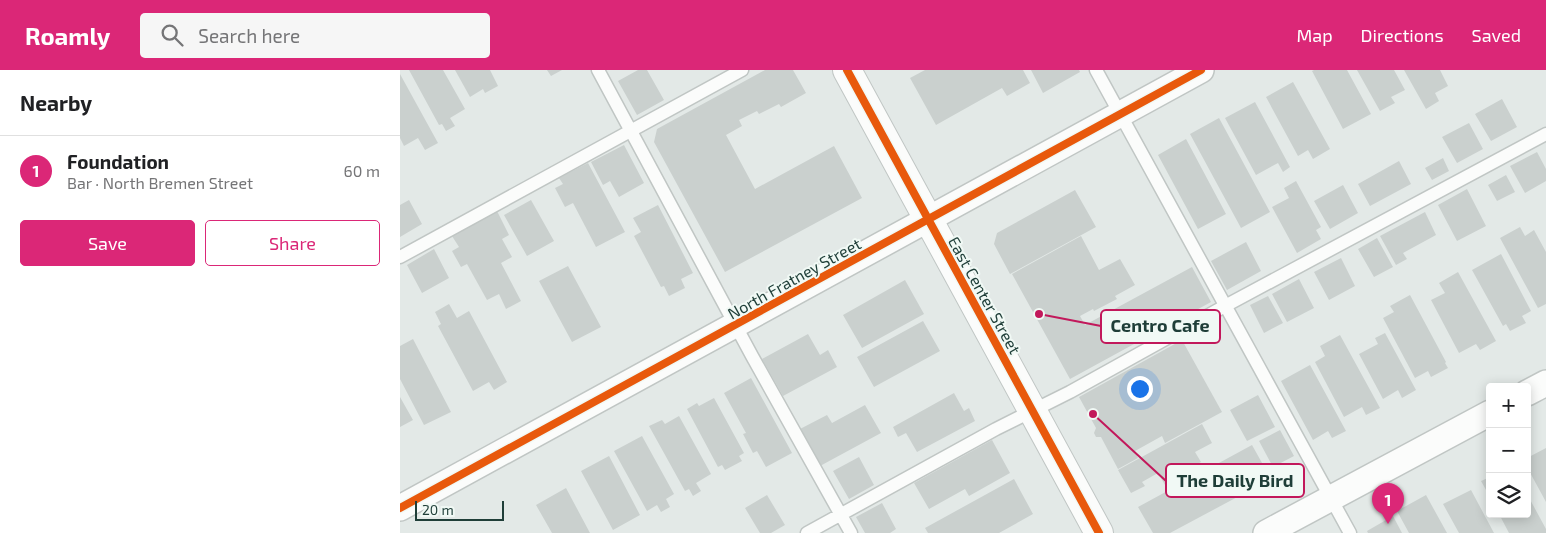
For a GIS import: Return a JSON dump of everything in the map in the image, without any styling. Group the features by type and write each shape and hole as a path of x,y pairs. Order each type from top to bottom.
{"street":[{"name":"East Center Street","path":"847,70 1099,533"},
{"name":"North Fratney Street","path":"400,508 1201,70"},
{"path":"1531,391 1546,383"},
{"path":"1266,533 1486,415"}],"lane":[{"path":"598,70 851,533"},
{"path":"400,257 742,70"},
{"path":"1096,70 1350,533"},
{"path":"807,533 996,429 1033,411 1546,134"}],"building":[{"path":"409,70 443,70 465,109 450,118 455,126 446,131 442,124 439,125"},
{"path":"455,70 490,70 498,86 485,93 483,89 470,97"},
{"path":"547,70 562,70 551,76"},
{"path":"638,70 647,70 664,100 637,115 618,81"},
{"path":"765,70 793,70 806,93 781,107 779,104 759,114 757,111 739,120 742,126 726,135 755,189 834,146 862,198 725,272 654,142 657,129"},
{"path":"925,70 1023,70 1030,83 1007,96 1002,88 936,125 910,78"},
{"path":"1031,70 1079,70 1080,72 1043,93"},
{"path":"1347,70 1371,114 1343,129 1312,71"},
{"path":"1357,70 1394,70 1405,90 1391,97 1395,103 1380,111"},
{"path":"1404,70 1440,70 1448,86 1435,93 1439,101 1426,109"},
{"path":"400,74 438,143 425,150 418,138 404,146 400,138"},
{"path":"1293,82 1330,149 1313,159 1308,150 1298,156 1266,97"},
{"path":"1502,99 1517,127 1491,141 1475,114"},
{"path":"1255,102 1290,167 1283,172 1278,163 1256,175 1225,118"},
{"path":"1219,118 1270,212 1241,228 1190,134"},
{"path":"1469,123 1483,149 1457,163 1442,137"},
{"path":"1186,139 1226,214 1198,229 1158,155"},
{"path":"624,145 644,183 619,197 610,181 603,185 591,162"},
{"path":"1537,152 1546,169 1546,181 1525,193 1510,166"},
{"path":"1443,158 1449,171 1432,180 1425,168"},
{"path":"1399,161 1411,184 1370,206 1358,184"},
{"path":"588,163 625,232 596,247 573,203 565,207 555,188 563,184 559,178"},
{"path":"1506,175 1515,192 1497,201 1488,185"},
{"path":"1296,181 1321,227 1316,230 1321,239 1297,253 1272,207 1289,198 1284,188"},
{"path":"1343,185 1358,213 1330,229 1314,201"},
{"path":"1467,189 1486,226 1457,241 1438,205"},
{"path":"1075,190 1096,227 1010,274 994,244 997,233"},
{"path":"409,200 422,224 400,237 400,205"},
{"path":"531,200 554,241 527,256 504,215"},
{"path":"658,205 693,273 681,279 685,288 669,296 664,286 661,287 634,236 641,232 633,218"},
{"path":"497,211 509,235 502,239 512,257 501,263 521,301 506,309 499,294 487,300 467,264 461,267 452,251 459,247 452,236"},
{"path":"1425,212 1436,235 1403,253 1407,259 1396,265 1380,236"},
{"path":"1520,227 1525,236 1534,230 1546,252 1546,304 1538,308 1500,238"},
{"path":"1081,236 1099,270 1120,259 1135,285 1115,296 1117,299 1080,316 1085,325 1192,267 1211,302 1070,379 1012,274"},
{"path":"1377,238 1393,267 1374,277 1358,249"},
{"path":"1246,242 1261,271 1227,290 1211,261"},
{"path":"434,249 449,278 422,293 407,265"},
{"path":"1501,254 1531,311 1522,316 1526,323 1510,331 1506,324 1503,326 1472,270"},
{"path":"1341,258 1355,286 1329,300 1314,272"},
{"path":"568,266 601,327 572,342 539,281"},
{"path":"1458,272 1496,341 1480,350 1476,344 1459,353 1431,300 1445,293 1439,283"},
{"path":"1299,279 1314,308 1287,322 1272,294"},
{"path":"905,280 924,314 862,348 843,315"},
{"path":"1410,295 1448,368 1431,377 1428,371 1415,378 1383,318 1394,312 1390,306"},
{"path":"1268,296 1283,323 1264,333 1250,305"},
{"path":"449,304 457,318 469,311 507,382 494,390 489,382 473,391 438,326 441,324 435,312"},
{"path":"923,321 940,351 874,387 857,357"},
{"path":"1385,333 1416,390 1402,398 1398,390 1383,399 1359,354 1378,344 1375,338"},
{"path":"808,334 820,355 828,350 837,367 783,396 762,359"},
{"path":"1340,335 1380,408 1366,415 1362,407 1344,417 1315,362 1325,356 1320,346"},
{"path":"413,339 451,412 424,425 400,379 400,346"},
{"path":"1182,340 1222,412 1165,443 1162,436 1135,451 1138,458 1118,469 1101,437 1096,437 1094,433 1096,428 1079,397"},
{"path":"1310,365 1346,431 1332,438 1328,431 1313,440 1281,381"},
{"path":"751,378 792,453 766,467 757,451 753,453 743,434 746,433 724,393"},
{"path":"954,393 964,411 969,408 975,421 917,452 906,433 898,437 893,427"},
{"path":"1258,395 1275,427 1247,441 1230,410"},
{"path":"400,397 413,420 400,427"},
{"path":"714,398 744,453 739,456 742,461 725,470 722,465 718,467 687,409 697,403 699,406"},
{"path":"865,405 881,433 820,466 800,429 827,415 832,423"},
{"path":"679,416 711,474 696,483 701,491 693,496 689,489 685,491 649,426 662,420 665,424"},
{"path":"1202,424 1212,443 1195,452 1201,462 1165,485 1158,473 1142,482 1145,486 1131,493 1118,470"},
{"path":"1280,430 1294,456 1273,467 1259,441"},
{"path":"642,436 674,494 666,499 670,507 661,512 657,505 647,511 614,451"},
{"path":"992,440 1010,473 969,496 965,489 929,509 914,483"},
{"path":"1252,445 1271,479 1170,533 1153,533 1138,507"},
{"path":"1546,448 1546,502 1531,474 1531,456"},
{"path":"609,456 640,515 613,530 581,471"},
{"path":"859,457 874,485 849,499 833,471"},
{"path":"1014,479 1033,514 999,533 928,533 925,528"},
{"path":"1486,479 1486,490 1481,481"},
{"path":"566,488 590,533 552,533 536,505"},
{"path":"1471,490 1494,533 1459,533 1443,504"},
{"path":"767,495 785,525 771,533 760,533 745,508"},
{"path":"1426,495 1447,533 1409,533 1397,511"},
{"path":"1531,501 1546,529 1546,533 1509,533 1501,518 1531,518"},
{"path":"882,503 896,529 890,533 865,533 856,517"},
{"path":"1393,516 1402,533 1368,533 1367,531"}],"cycle path":[{"path":"847,70 1099,533"},
{"path":"400,508 1201,70"}],"place":[{"name":"Centro Cafe","path":"1039,314"},
{"name":"The Daily Bird","path":"1093,414"},
{"name":"Foundation","path":"1388,524"}]}
